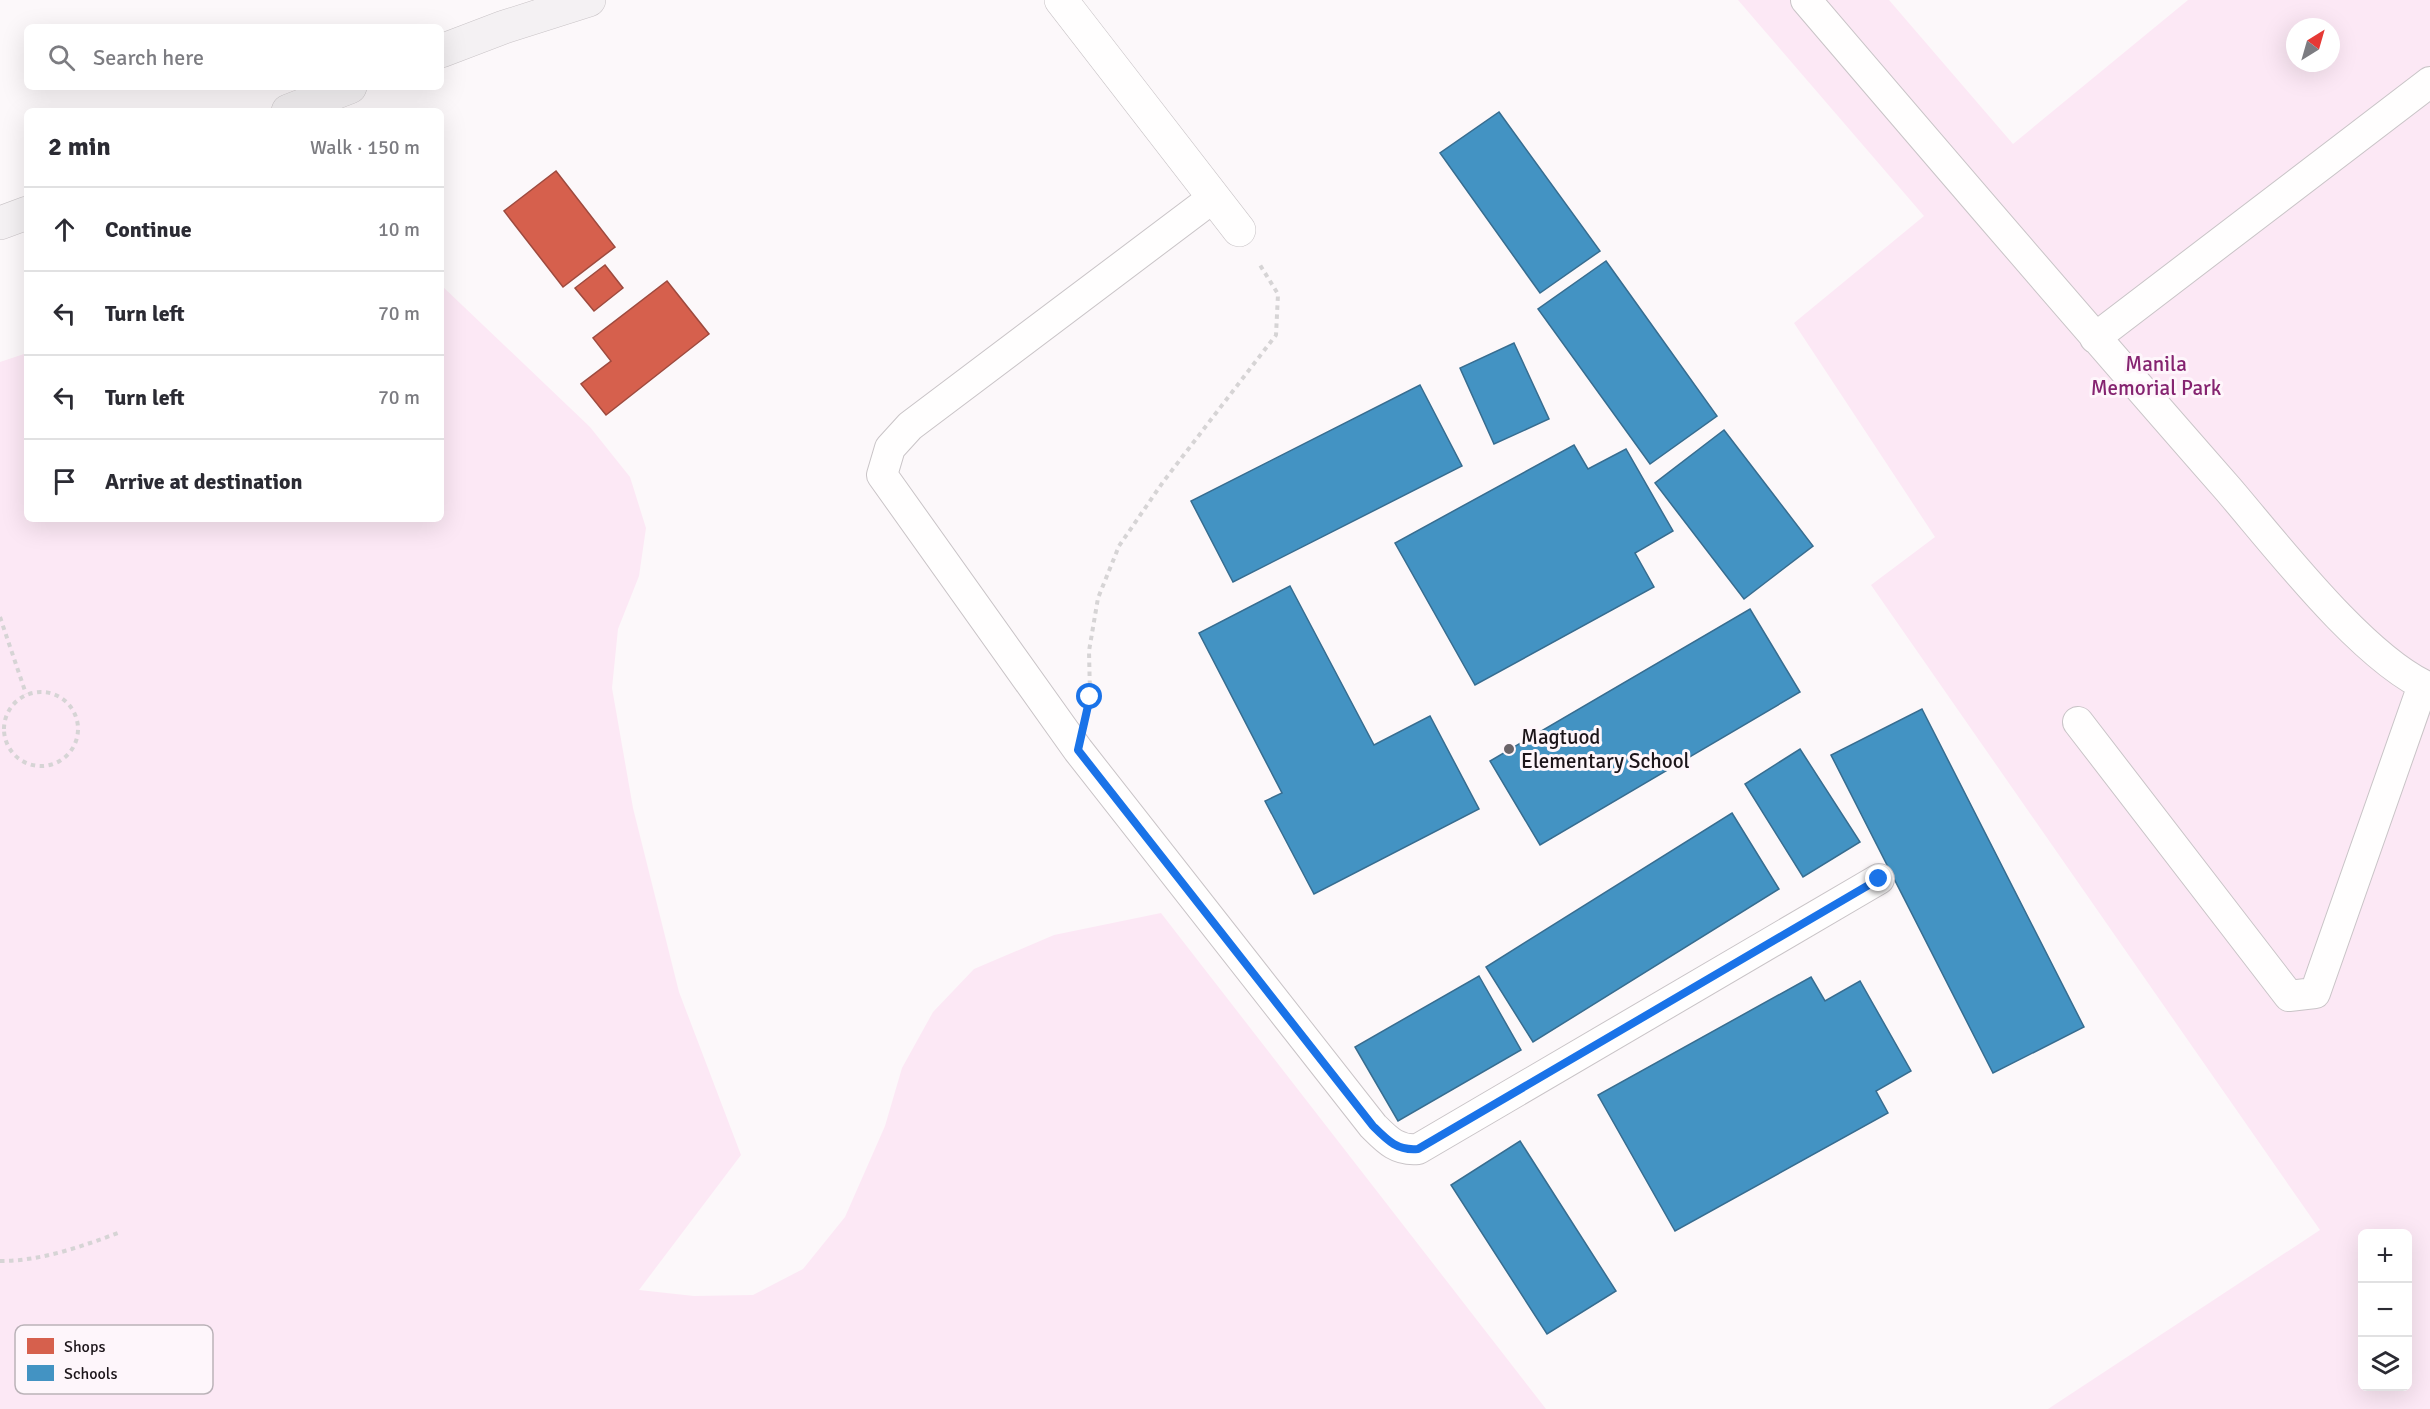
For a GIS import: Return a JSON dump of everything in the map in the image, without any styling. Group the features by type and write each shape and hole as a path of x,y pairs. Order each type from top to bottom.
{"main road":[{"path":"444,50 504,27 589,0"},
{"path":"296,108 342,90"},
{"path":"0,223 24,214"}],"street":[{"path":"1061,0 1239,230"}],"lane":[{"path":"1806,0 2095,338 2332,608 2385,659 2427,686 2315,993 2289,996 2078,722"},
{"path":"2095,338 2430,82"},
{"path":"1214,197 910,426 890,448 882,475 1078,750 1373,1126 1391,1144 1406,1150 1418,1149 1879,879"}],"path":[{"path":"1078,750 1090,697 1089,651 1098,598 1119,546 1163,482 1276,335 1278,294 1239,230"},
{"path":"0,617 26,694"},
{"path":"41,691 57,694 70,704 78,718 79,734 74,748 63,760 49,766 33,765 19,759 8,747 3,732 5,716 13,703 26,694 41,691"},
{"path":"0,1261 18,1261 71,1250 118,1233"}],"green space":[{"name":"Manila Memorial Park","path":"1738,0 1889,0 2013,144 2188,0 2430,0 2430,1409 2048,1409 2320,1230 1871,585 1935,537 1794,323 1924,216"},
{"path":"444,288 590,427 630,477 646,528 639,576 618,629 612,688 633,808 679,992 741,1155 639,1290 694,1296 753,1295 803,1269 845,1217 885,1126 902,1068 933,1012 974,969 1054,935 1161,913 1546,1409 0,1409 0,362 24,354 24,522 444,522"}],"building: Shops":[{"path":"556,171 615,247 563,287 504,211"},
{"path":"605,265 623,288 594,311 575,288"},
{"path":"667,281 709,334 606,415 581,384 611,361 593,338"}],"building: Schools":[{"path":"1499,112 1600,251 1540,293 1440,153"},
{"path":"1606,261 1717,416 1650,464 1538,309"},
{"path":"1514,343 1549,419 1494,444 1460,368"},
{"path":"1420,385 1462,466 1233,582 1191,501"},
{"path":"1724,430 1813,546 1744,599 1655,483"},
{"path":"1574,445 1588,469 1626,449 1673,531 1635,553 1654,587 1475,685 1395,543"},
{"path":"1290,586 1374,745 1430,716 1479,809 1314,894 1265,801 1282,793 1199,633"},
{"path":"1750,609 1800,692 1540,845 1490,761"},
{"path":"1922,709 2084,1027 1993,1073 1831,755"},
{"path":"1800,749 1860,842 1803,877 1745,784"},
{"path":"1732,813 1779,889 1533,1042 1486,967"},
{"path":"1479,976 1521,1050 1398,1121 1355,1047"},
{"path":"1811,977 1825,1001 1860,981 1911,1071 1876,1091 1888,1113 1675,1231 1598,1095"},
{"path":"1520,1141 1616,1291 1547,1334 1451,1185"}],"place":[{"name":"Magtuod Elementary School","path":"1509,749"}],"route":[{"path":"1090,697 1078,750 1373,1126 1391,1144 1406,1150 1418,1149 1879,879"}]}
